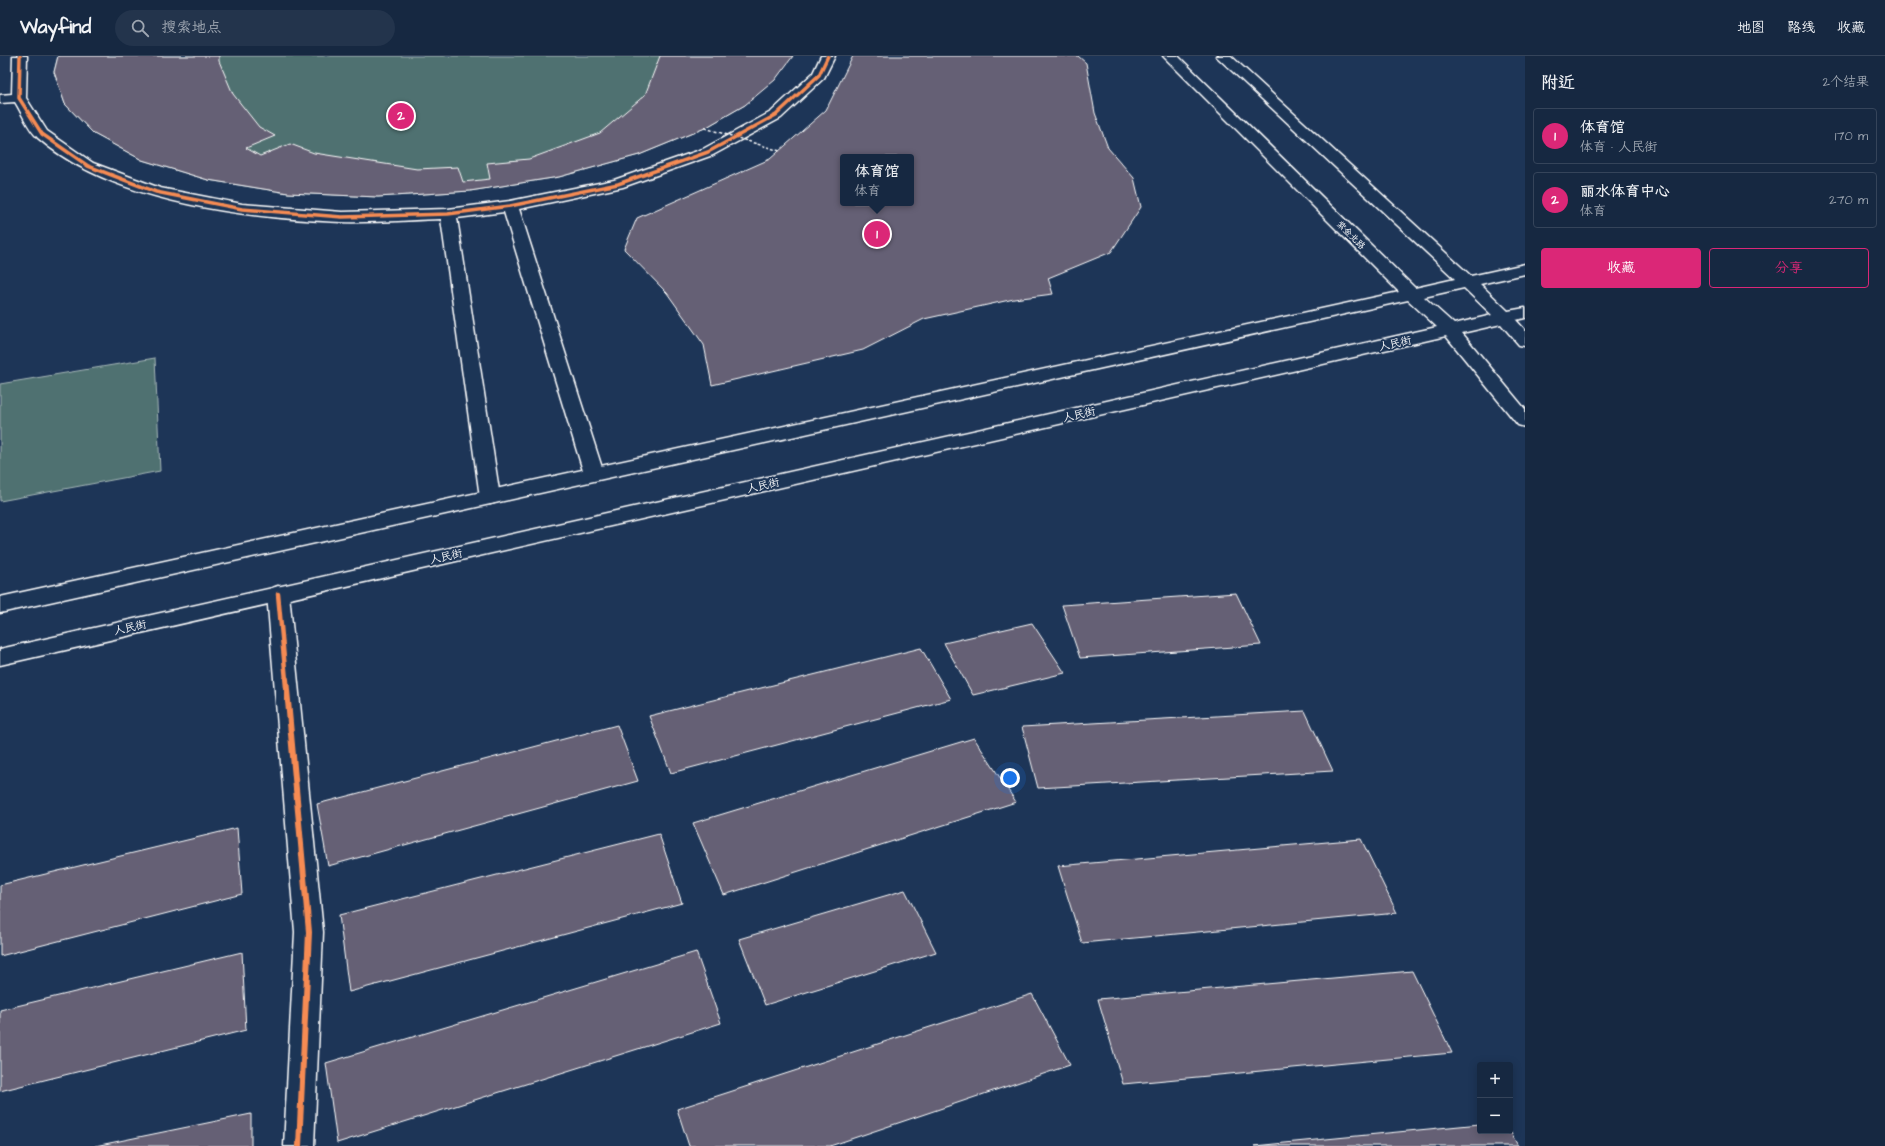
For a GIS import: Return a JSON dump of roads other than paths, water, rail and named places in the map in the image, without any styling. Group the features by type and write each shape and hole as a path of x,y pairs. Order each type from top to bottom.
{"main road":[{"path":"20,56 19,98 42,134 88,166 156,192 242,209 334,216 448,214 510,206 618,184 708,152 776,115 819,75 828,56"},
{"name":"紫金北路","path":"1170,56 1411,294 1450,330 1525,421"},
{"path":"1224,56 1468,282 1505,318 1525,341"},
{"path":"0,99 19,98"},
{"path":"510,206 594,474"},
{"path":"448,214 490,497"},
{"path":"0,605 1525,270"},
{"name":"人民街","path":"0,657 1525,313"},
{"path":"278,594 308,932 299,1146"}],"place":[{"name":"丽水体育中心","path":"401,116"},
{"name":"体育馆","path":"877,234"}]}
